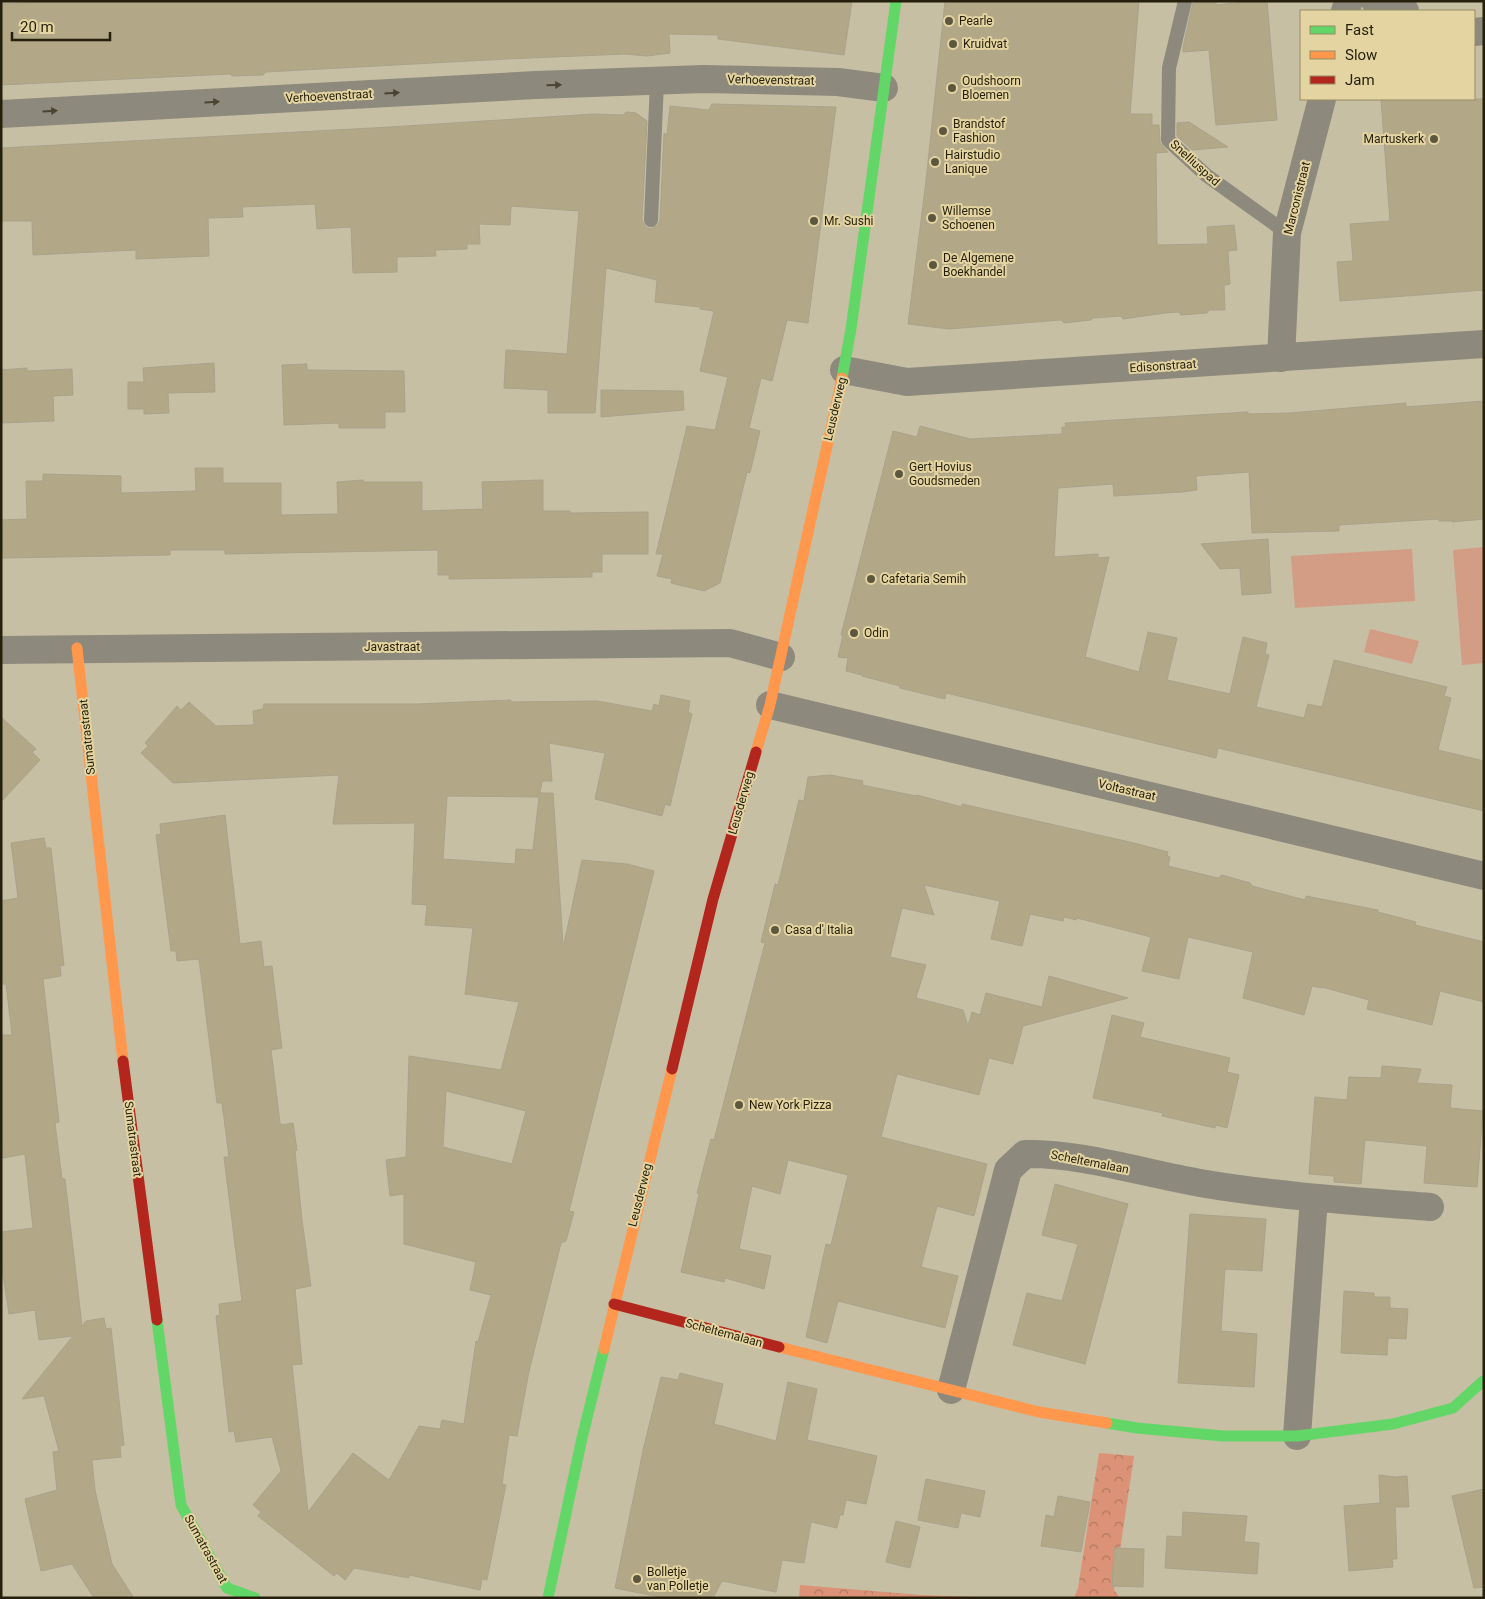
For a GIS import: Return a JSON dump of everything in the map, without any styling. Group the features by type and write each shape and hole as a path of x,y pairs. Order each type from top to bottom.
{"street":[{"name":"Leusderweg","path":"548,1598 571,1484 713,899 770,705 817,485 844,370 896,1"},
{"path":"1376,1 1402,10"},
{"name":"Verhoevenstraat","path":"1,114 536,85 703,79 838,82 884,88"},
{"name":"Marconistraat","path":"1281,358 1287,233 1322,100"},
{"name":"Edisonstraat","path":"844,370 907,382 1484,344"},
{"name":"Javastraat","path":"1,650 730,643 781,656"},
{"name":"Sumatrastraat","path":"77,648 124,1070 181,1505 227,1588 256,1598"},
{"name":"Voltastraat","path":"770,705 1484,876"},
{"name":"Scheltemalaan","path":"950,1390 1008,1170 1024,1154 1050,1154 1201,1183 1314,1198 1430,1207"},
{"path":"1298,1436 1314,1198"},
{"name":"Scheltemalaan","path":"614,1304 1039,1412 1137,1428 1223,1436 1298,1436 1393,1424 1453,1408 1483,1381"}],"lane":[{"name":"Snelliuspad","path":"1185,1 1169,68 1168,140 1206,175 1287,233"},
{"path":"650,220 656,82"}],"shaded area":[{"path":"1484,547 1484,663 1462,665 1453,550"},
{"path":"1412,549 1415,601 1295,608 1291,556"},
{"path":"1370,629 1419,641 1412,664 1364,652"}],"green space":[{"path":"1099,1453 1134,1456 1114,1590 1120,1598 1074,1598 1078,1588"},
{"path":"800,1585 921,1595 1005,1598 799,1598"}],"building":[{"path":"54,1 852,1 844,55 718,39 718,35 669,34 670,53 647,56 625,54 506,59 266,72 263,75 232,76 230,74 1,85 1,4"},
{"path":"945,1 1139,1 1130,114 1152,114 1152,125 1159,125 1160,143 1168,152 1156,153 1157,245 1208,244 1207,227 1234,225 1237,250 1228,251 1230,284 1224,285 1225,310 1209,310 1207,313 1181,315 1179,312 1165,313 1123,319 1121,316 1064,323 1061,320 949,329 908,324 926,181"},
{"path":"1267,1 1277,120 1216,125 1209,50 1183,52 1193,3 1216,2 1216,5"},
{"path":"1484,99 1484,290 1340,301 1337,262 1353,261 1350,224 1390,221 1381,100"},
{"path":"712,104 836,107 808,323 787,320 772,381 761,378 749,428 760,431 750,473 747,472 720,583 704,591 671,583 672,579 657,576 663,554 656,554 687,426 715,430 728,377 700,371 714,311 700,309 700,307 655,302 657,280 606,268 595,413 548,413 548,390 504,388 506,350 567,354 579,211 511,206 510,225 479,224 480,244 467,244 467,249 435,250 436,256 397,257 397,272 353,273 351,227 317,229 315,204 242,207 243,217 208,218 209,256 136,259 136,250 33,255 32,221 1,221 1,148 594,114 623,115 626,112 636,113 647,121 642,220 646,227 651,229 658,225 660,220 664,133 667,135 670,106 709,110"},
{"path":"1189,122 1228,147 1192,150 1177,136 1177,123"},
{"path":"214,363 215,392 168,393 169,413 144,414 144,409 128,409 128,382 144,382 143,368"},
{"path":"307,364 307,370 404,371 405,412 385,412 385,428 339,428 339,423 284,425 282,365"},
{"path":"27,368 27,371 72,369 73,395 53,396 54,421 1,423 1,370"},
{"path":"601,390 683,391 684,410 601,417"},
{"path":"1484,401 1484,519 1452,522 1439,521 1439,519 1339,525 1339,531 1252,533 1249,472 1196,476 1197,490 1182,492 1114,496 1113,484 1058,488 1054,557 1098,554 1098,558 1109,557 1085,657 1139,672 1148,632 1177,638 1167,680 1230,694 1243,637 1267,643 1265,654 1269,655 1256,707 1304,718 1308,704 1322,707 1334,660 1447,687 1444,696 1451,698 1438,750 1484,761 1484,811 1218,748 1216,758 946,693 945,699 900,688 900,686 846,671 848,658 838,657 843,635 841,635 893,431 917,437 920,426 970,439 1062,434 1062,427 1066,427 1065,423 1248,412 1248,414 1290,413 1406,403 1406,407"},
{"path":"195,468 223,468 223,483 281,483 281,515 338,514 337,482 363,480 364,482 422,482 422,511 483,509 482,482 543,480 543,511 570,511 570,513 648,512 648,554 602,554 602,572 592,572 592,577 449,579 449,575 438,575 438,550 225,554 225,550 170,550 170,555 1,558 1,520 27,519 26,481 43,481 43,474 121,476 121,493 196,491"},
{"path":"1268,539 1271,593 1242,595 1240,568 1220,569 1201,544"},
{"path":"661,695 690,701 688,712 692,714 670,806 665,804 662,816 595,799 605,753 549,743 552,781 542,781 540,793 553,793 563,944 582,860 627,864 654,871 569,1211 574,1212 566,1241 561,1243 529,1371 517,1436 509,1435 502,1484 506,1485 487,1580 482,1579 480,1590 409,1575 409,1578 354,1568 345,1580 337,1573 334,1576 258,1516 261,1512 253,1505 281,1471 272,1437 236,1442 234,1431 229,1432 216,1316 220,1315 219,1304 242,1301 224,1157 229,1157 222,1103 217,1103 199,959 177,961 176,951 171,951 156,835 161,834 160,824 225,815 240,944 261,941 264,967 272,966 282,1048 271,1050 280,1123 282,1125 293,1123 302,1220 311,1286 295,1289 302,1364 292,1365 308,1512 353,1453 389,1480 419,1426 440,1429 442,1420 464,1424 476,1341 478,1342 491,1295 470,1290 476,1262 404,1244 404,1194 390,1196 386,1160 406,1157 409,1056 501,1070 519,1002 465,994 473,928 425,925 427,905 412,904 415,823 333,824 339,775 173,783 141,753 148,746 145,743 177,706 181,710 189,702 216,726 254,725 253,711 263,709 264,704 417,704 511,700 511,702 597,701 652,711 654,704 659,706","holes":["447,796 539,797 533,850 516,849 515,864 443,859","446,1091 526,1111 512,1164 443,1147"]},
{"path":"1,717 36,749 32,752 40,760 1,802"},
{"path":"830,775 863,781 862,785 917,795 962,807 962,804 1134,843 1168,852 1167,856 1170,857 1168,866 1218,878 1222,875 1250,883 1252,886 1305,900 1306,896 1378,910 1378,912 1416,922 1415,925 1484,942 1484,1002 1440,991 1432,1025 1367,1009 1369,1000 1312,986 1304,1015 1243,998 1253,952 1188,937 1179,979 1142,971 1151,937 1077,918 1076,920 1064,917 1063,921 1030,914 1022,946 991,939 1000,901 924,885 934,915 902,908 890,957 926,965 916,998 963,1010 968,1026 972,1012 980,1015 986,993 1042,1007 1049,976 1128,998 1023,1026 1013,1064 989,1058 979,1095 897,1074 881,1137 987,1164 974,1216 937,1206 921,1267 958,1276 945,1328 838,1301 827,1343 806,1337 826,1244 831,1245 848,1175 788,1160 780,1194 752,1186 739,1249 771,1256 764,1289 725,1278 724,1282 681,1272 699,1194 697,1193 711,1139 714,1140 765,943 761,942 775,884 778,885 799,800 804,801 808,777"},
{"path":"44,838 46,848 51,848 64,965 60,966 61,976 43,979 59,1122 55,1123 62,1179 65,1179 82,1326 86,1321 104,1318 106,1329 111,1328 124,1445 120,1446 121,1457 92,1460 95,1490 112,1564 134,1598 94,1598 72,1564 41,1571 25,1499 57,1490 53,1452 59,1451 44,1396 22,1399 73,1336 39,1340 35,1310 9,1314 1,1262 1,1232 33,1228 25,1154 3,1158 1,1140 1,1035 12,1035 6,984 1,984 1,901 18,898 11,843"},
{"path":"1112,1015 1144,1023 1140,1037 1230,1058 1227,1072 1239,1075 1227,1128 1216,1125 1215,1128 1162,1116 1163,1113 1093,1098"},
{"path":"1382,1066 1421,1069 1417,1083 1452,1085 1450,1108 1483,1111 1477,1187 1424,1183 1427,1146 1365,1140 1361,1184 1334,1182 1334,1176 1309,1174 1315,1097 1347,1100 1349,1077 1381,1078"},
{"path":"1055,1184 1128,1204 1085,1364 1013,1345 1027,1293 1062,1301 1078,1244 1042,1235"},
{"path":"1190,1214 1266,1219 1262,1271 1225,1269 1221,1331 1257,1334 1254,1387 1178,1383"},
{"path":"1344,1291 1374,1293 1374,1297 1390,1297 1390,1308 1408,1309 1406,1339 1388,1338 1387,1355 1341,1353"},
{"path":"680,1373 723,1384 714,1424 776,1441 788,1382 817,1389 807,1440 877,1456 866,1504 846,1500 843,1515 840,1515 837,1528 811,1522 804,1563 782,1560 776,1592 722,1581 713,1598 664,1598 615,1588 644,1446 661,1377 678,1380"},
{"path":"1379,1475 1407,1476 1409,1507 1395,1507 1397,1559 1392,1559 1393,1567 1349,1571 1344,1506 1380,1503"},
{"path":"926,1479 985,1491 980,1517 961,1513 958,1528 918,1520"},
{"path":"1484,1489 1484,1587 1474,1588 1452,1496"},
{"path":"1058,1496 1090,1502 1081,1552 1041,1546 1046,1515 1054,1517"},
{"path":"1183,1512 1247,1516 1244,1542 1259,1543 1257,1574 1165,1568 1167,1536 1182,1537"},
{"path":"896,1521 920,1527 910,1568 886,1562"},
{"path":"1114,1548 1144,1549 1143,1587 1112,1586"}],"traffic: fast":[{"path":"842,378 851,329 896,1"},
{"path":"157,1320 181,1505 227,1588 255,1598"},
{"path":"548,1598 582,1438 604,1349"},
{"path":"1107,1423 1137,1428 1223,1436 1297,1436 1393,1424 1453,1408 1483,1381"}],"traffic: slow":[{"path":"756,752 770,705 842,378"},
{"path":"77,648 123,1061"},
{"path":"604,1349 672,1069"},
{"path":"779,1347 1039,1412 1107,1423"}],"traffic: jam":[{"path":"672,1069 713,899 756,752"},
{"path":"123,1061 157,1320"},
{"path":"614,1304 779,1347"}],"place":[{"name":"Pearle","path":"949,21"},
{"name":"Kruidvat","path":"953,44"},
{"name":"Oudshoorn Bloemen","path":"952,88"},
{"name":"Brandstof Fashion","path":"943,131"},
{"name":"Martuskerk","path":"1434,139"},
{"name":"Hairstudio Lanique","path":"935,162"},
{"name":"Willemse Schoenen","path":"932,218"},
{"name":"Mr. Sushi","path":"814,221"},
{"name":"De Algemene Boekhandel","path":"933,265"},
{"name":"Gert Hovius Goudsmeden","path":"899,474"},
{"name":"Cafetaria Semih","path":"871,579"},
{"name":"Odin","path":"854,633"},
{"name":"Casa d' Italia","path":"775,930"},
{"name":"New York Pizza","path":"739,1105"},
{"name":"Bolletje van Polletje","path":"637,1579"}]}
